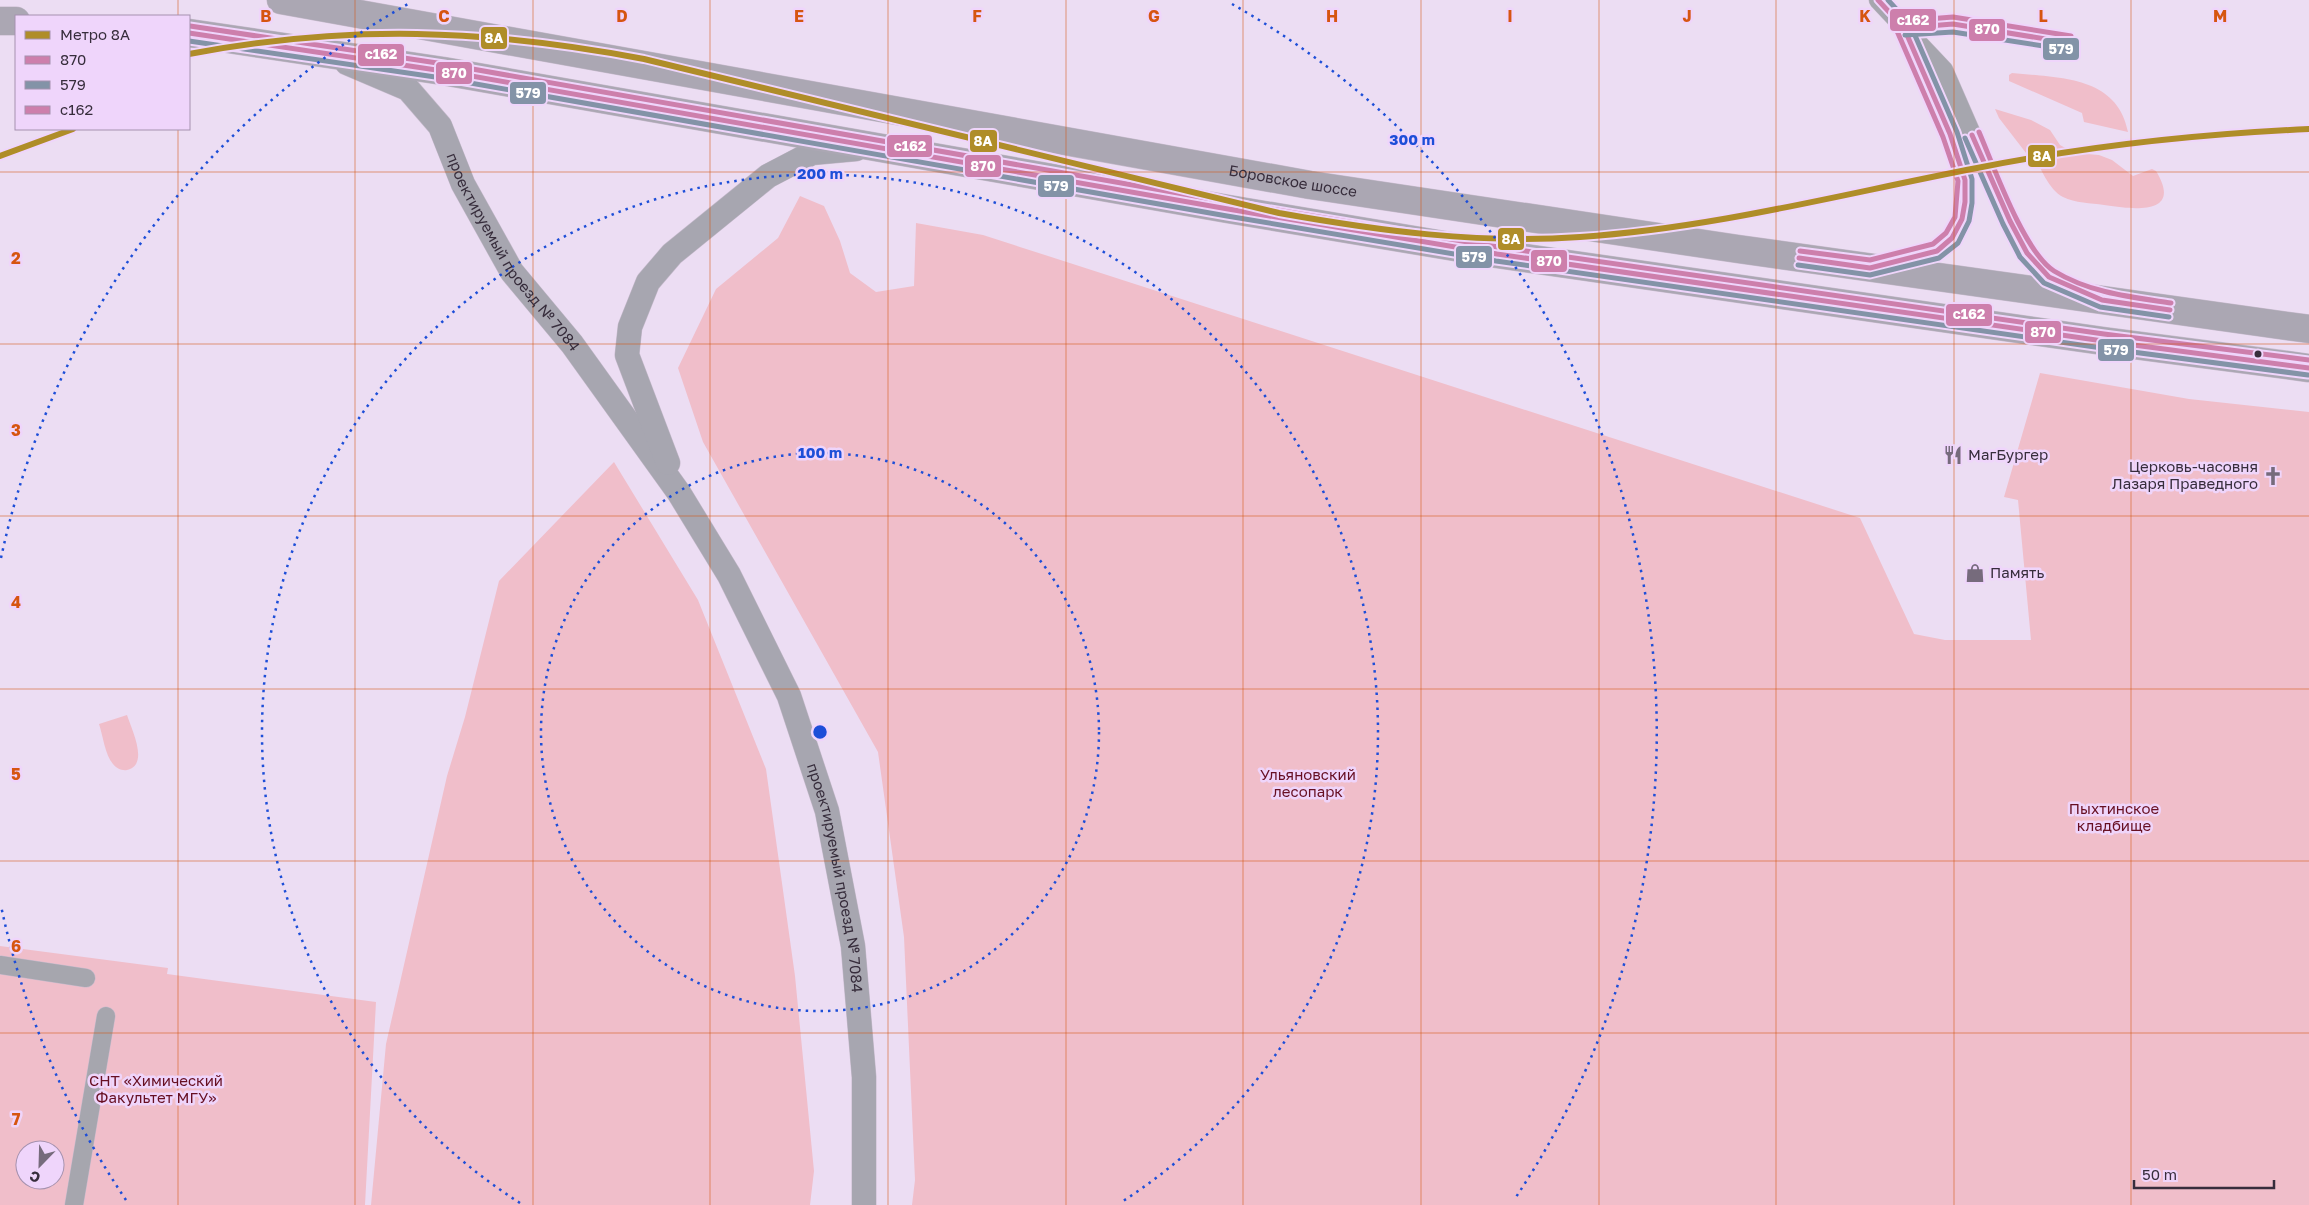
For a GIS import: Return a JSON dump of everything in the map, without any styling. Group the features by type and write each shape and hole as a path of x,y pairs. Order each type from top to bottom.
{"main road":[{"name":"Боровское шоссе","path":"281,0 1310,185 1870,268 2309,329"},
{"path":"0,20 15,21"},
{"path":"190,32 443,71 877,148 1497,254 2103,341 2309,368"}],"street":[{"path":"1878,0 1944,70 2010,221 2027,252 2049,277 2102,300"},
{"path":"1870,268 1937,251 1952,238 1962,219 1965,202 1965,180 1950,134 1904,28"},
{"name":"проектируемый проезд № 7084","path":"320,51 408,88 440,126 463,184 512,272 572,344 679,492 730,576 789,696 827,811 853,946 864,1077 864,1205"},
{"name":"проектируемый проезд № 7084","path":"679,492 627,356 630,327 648,282 672,254 768,176 812,153 877,148"},
{"path":"0,965 86,978"},
{"path":"74,1205 106,1016"}],"green space":[{"path":"2012,73 2066,79 2083,83 2098,90 2112,99 2122,113 2128,132 2084,122 2082,113 2009,81 2009,75"},
{"path":"1995,109 2031,120 2050,130 2060,145 2074,153 2099,155 2112,160 2133,176 2152,169 2156,171 2163,186 2163,196 2159,203 2151,207 2140,208 2083,202 2063,197 2049,184 2033,153 2026,153 1999,118"},
{"name":"Ульяновский лесопарк","path":"800,196 824,206 840,241 850,273 876,292 914,286 916,223 983,235 1860,518 1914,634 1945,640 2031,640 2018,500 2004,497 2040,373 2189,399 2309,412 2309,1205 912,1205 915,1180 904,937 878,752 703,442 678,368 716,289 778,238"},
{"path":"614,462 698,600 766,769 795,976 814,1171 810,1205 371,1205 386,1044 447,776 465,717 499,581"},
{"path":"127,715 135,737 138,754 134,767 121,770 110,760 99,724"},
{"name":"СНТ «Химический Факультет МГУ»","path":"0,946 168,968 167,974 376,1002 365,1205 0,1205"}],"metro line":[{"name":"8А","path":"190,54 248,44 361,34 472,36 585,49 644,59 1279,213 1391,230 1504,239 1580,237 1681,226 2060,153 2142,142 2225,134 2309,129"},
{"name":"8А","path":"0,156 70,130"}],"transit line":[{"name":"870","path":"1799,258 1870,268 1937,251 1952,238 1962,219 1965,202 1965,180 1950,134 1904,28 1878,0"},
{"name":"579","path":"1798,265 1870,275 1939,258 1958,243 1969,221 1972,203 1972,179 1957,132 1910,24 1888,0"},
{"name":"с162","path":"1903,21 1953,17 2071,36"},
{"name":"870","path":"1904,28 1953,24 2070,43"},
{"name":"с162","path":"190,26 444,64 1229,202 1498,247 2104,334 2309,360"},
{"name":"с162","path":"1800,251 1870,260 1933,244 1946,233 1955,217 1958,181 1943,137 1897,31"},
{"name":"579","path":"1905,35 1953,32 2069,50"},
{"name":"870","path":"190,33 443,71 1228,209 1497,254 2103,341 2309,368"},
{"name":"579","path":"190,41 442,78 1227,216 1496,261 2102,348 2308,375"},
{"name":"с162","path":"1979,132 2021,228 2043,261 2054,271 2096,289 2171,303"},
{"name":"870","path":"1972,135 2010,221 2027,253 2049,277 2102,300 2170,310"},
{"name":"579","path":"1965,138 2003,224 2020,257 2044,283 2100,307 2169,317"}],"place":[{"name":"МагБургер","path":"1953,455"},
{"name":"Церковь-часовня Лазаря Праведного","path":"2273,476"},
{"name":"Память","path":"1975,573"}],"park label":[{"name":"Пыхтинское кладбище","path":"2114,818"}]}
